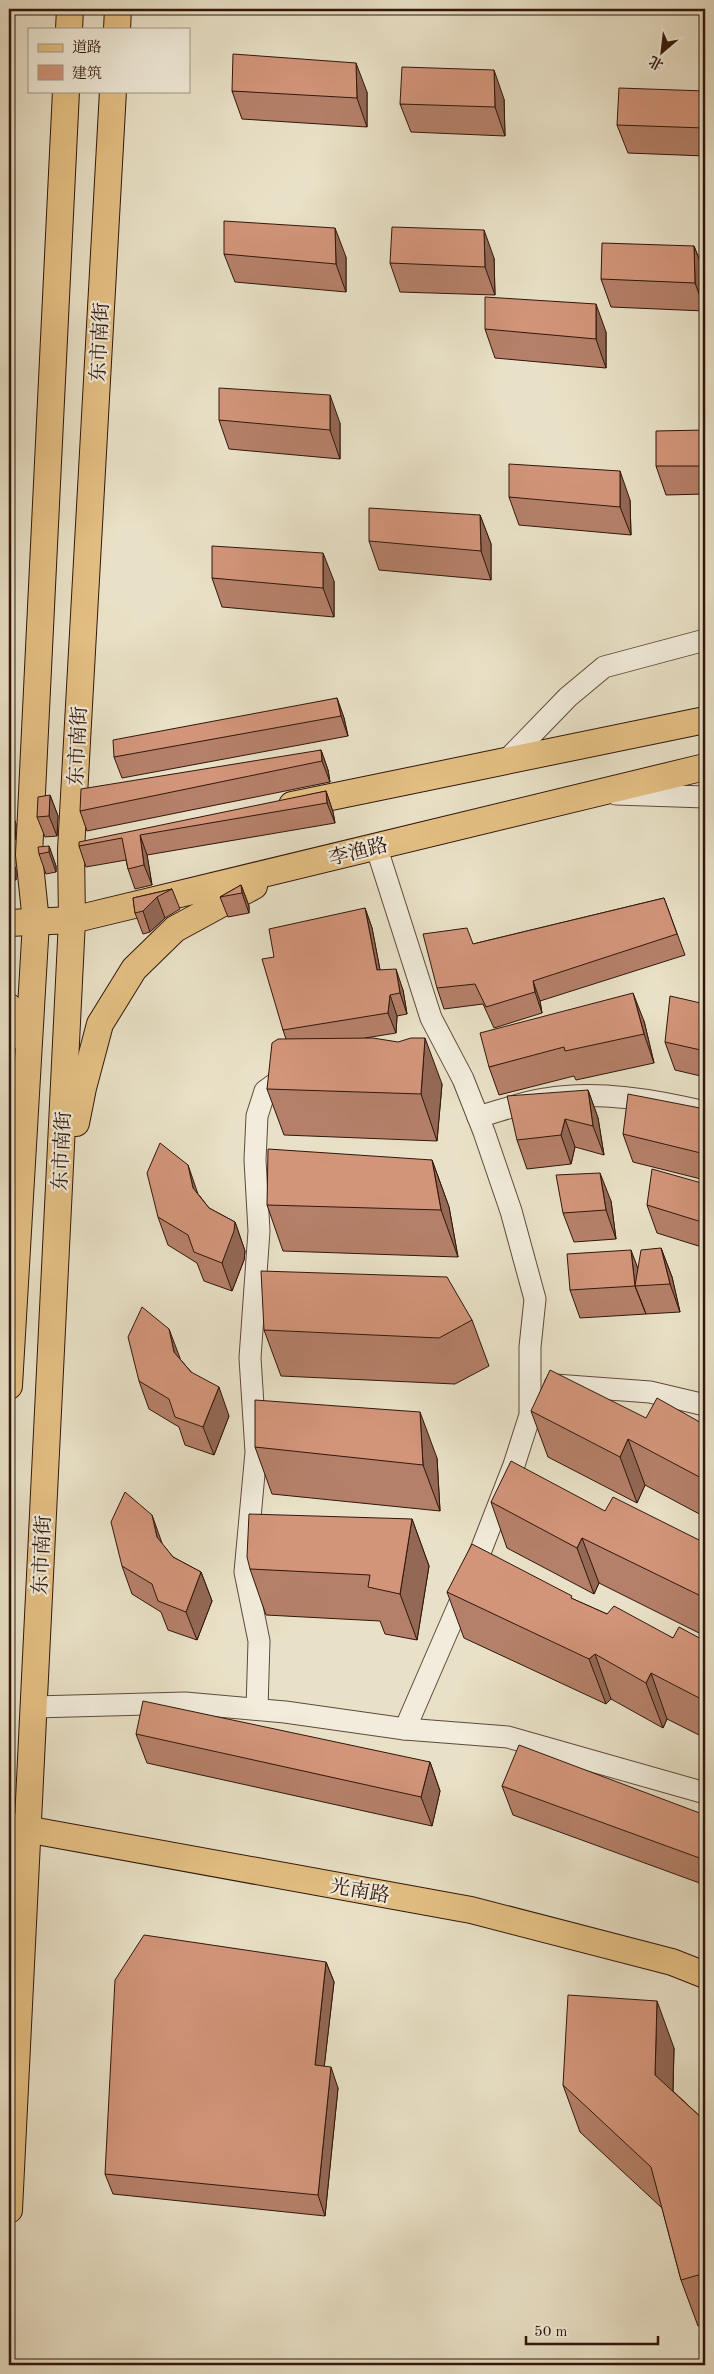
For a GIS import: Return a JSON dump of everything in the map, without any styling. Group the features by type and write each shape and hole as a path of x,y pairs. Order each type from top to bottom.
{"main road":[{"path":"69,28 70,9"},
{"path":"116,28 118,9"},
{"name":"东市南街","path":"9,1386 36,922 19,856 66,92"},
{"name":"东市南街","path":"9,2210 18,1827 34,1706 72,920 81,848 113,92"},
{"path":"265,810 705,720"},
{"name":"李渔路","path":"9,923 72,920 705,767"},
{"path":"19,856 81,848"},
{"path":"58,1212 82,1088 100,1024 134,969 174,929 236,895 297,866"},
{"path":"9,1007 29,1047"},
{"name":"光南路","path":"18,1827 111,1846 472,1910 672,1962 705,1975"}],"street":[{"path":"506,761 568,697 604,667 705,640"},
{"path":"594,794 705,797"},
{"path":"376,846 446,1064 478,1117 511,1211 535,1300 530,1347 530,1415 514,1465 467,1586 405,1729"},
{"path":"257,1709 259,1641 246,1572 256,1452 250,1358 259,1231 254,1160 257,1116 265,1091 291,1073 308,1071"},
{"path":"478,1117 545,1099 596,1096 676,1105 705,1112"},
{"path":"530,1383 650,1392 705,1405"},
{"path":"34,1706 185,1702 257,1709 405,1729 508,1737 705,1793"}],"building":[{"path":"233,54 356,63 357,98 232,91"},
{"path":"402,67 494,70 495,107 400,104"},
{"path":"619,88 705,91 705,128 617,125"},
{"path":"224,221 335,228 336,264 224,254"},
{"path":"392,227 484,230 485,267 390,263"},
{"path":"602,243 694,246 695,283 601,279"},
{"path":"485,297 596,304 596,339 485,329"},
{"path":"219,388 330,395 330,430 219,420"},
{"path":"705,430 705,466 656,466 656,431"},
{"path":"509,464 620,471 620,507 509,497"},
{"path":"369,508 480,515 481,551 369,541"},
{"path":"212,546 323,553 323,588 212,578"},
{"path":"337,698 341,716 114,757 113,740"},
{"path":"321,750 322,761 80,811 81,789"},
{"path":"326,791 327,803 140,835 144,865 128,869 122,838 79,846 79,842"},
{"path":"50,795 49,816 37,817 38,797"},
{"path":"49,846 49,852 39,854 38,847"},
{"path":"241,885 242,893 220,897"},
{"path":"172,889 157,897 143,911 135,913 133,898"},
{"path":"664,898 677,934 533,981 535,992 486,1007 475,984 437,988 423,934 467,928 473,944"},
{"path":"365,908 377,970 396,969 400,993 390,995 388,1013 283,1030 262,959 274,957 269,929"},
{"path":"633,993 644,1034 565,1051 564,1047 489,1067 480,1033"},
{"path":"670,996 705,1004 705,1051 665,1042"},
{"path":"373,1038 398,1042 411,1038 425,1038 421,1094 267,1089 272,1043 278,1039"},
{"path":"588,1090 593,1126 565,1119 561,1135 517,1140 507,1096"},
{"path":"628,1094 705,1109 705,1154 623,1134"},
{"path":"160,1143 188,1165 193,1188 209,1208 235,1222 234,1231 222,1263 194,1252 188,1235 158,1217 147,1173"},
{"path":"268,1149 432,1160 441,1210 267,1205"},
{"path":"652,1169 705,1184 705,1223 647,1205"},
{"path":"600,1173 606,1210 563,1213 556,1175"},
{"path":"661,1248 670,1284 635,1286 641,1250"},
{"path":"631,1250 635,1286 570,1290 567,1254"},
{"path":"261,1271 447,1277 472,1320 439,1338 264,1330"},
{"path":"142,1307 169,1329 174,1352 191,1372 219,1387 203,1427 175,1417 169,1399 139,1381 128,1337"},
{"path":"550,1370 646,1418 657,1398 705,1425 705,1480 628,1439 620,1457 531,1411"},
{"path":"255,1400 420,1412 423,1465 255,1447"},
{"path":"511,1461 605,1511 613,1497 705,1543 703,1546 705,1547 705,1598 582,1538 577,1548 491,1502"},
{"path":"125,1492 152,1515 157,1537 173,1557 201,1572 186,1612 158,1601 152,1584 122,1566 111,1522"},
{"path":"249,1514 412,1519 400,1594 368,1587 370,1575 250,1569 247,1557"},
{"path":"472,1544 572,1596 571,1598 607,1614 614,1606 673,1638 679,1627 705,1641 705,1701 651,1673 646,1683 595,1654 589,1659 447,1592"},
{"path":"143,1701 430,1762 421,1797 136,1734"},
{"path":"519,1745 705,1815 705,1860 502,1786"},
{"path":"144,1935 326,1962 315,2065 331,2067 318,2195 105,2174 115,1980"},
{"path":"568,1995 657,2001 655,2075 705,2121 705,2273 681,2280 651,2167 563,2085"}]}
